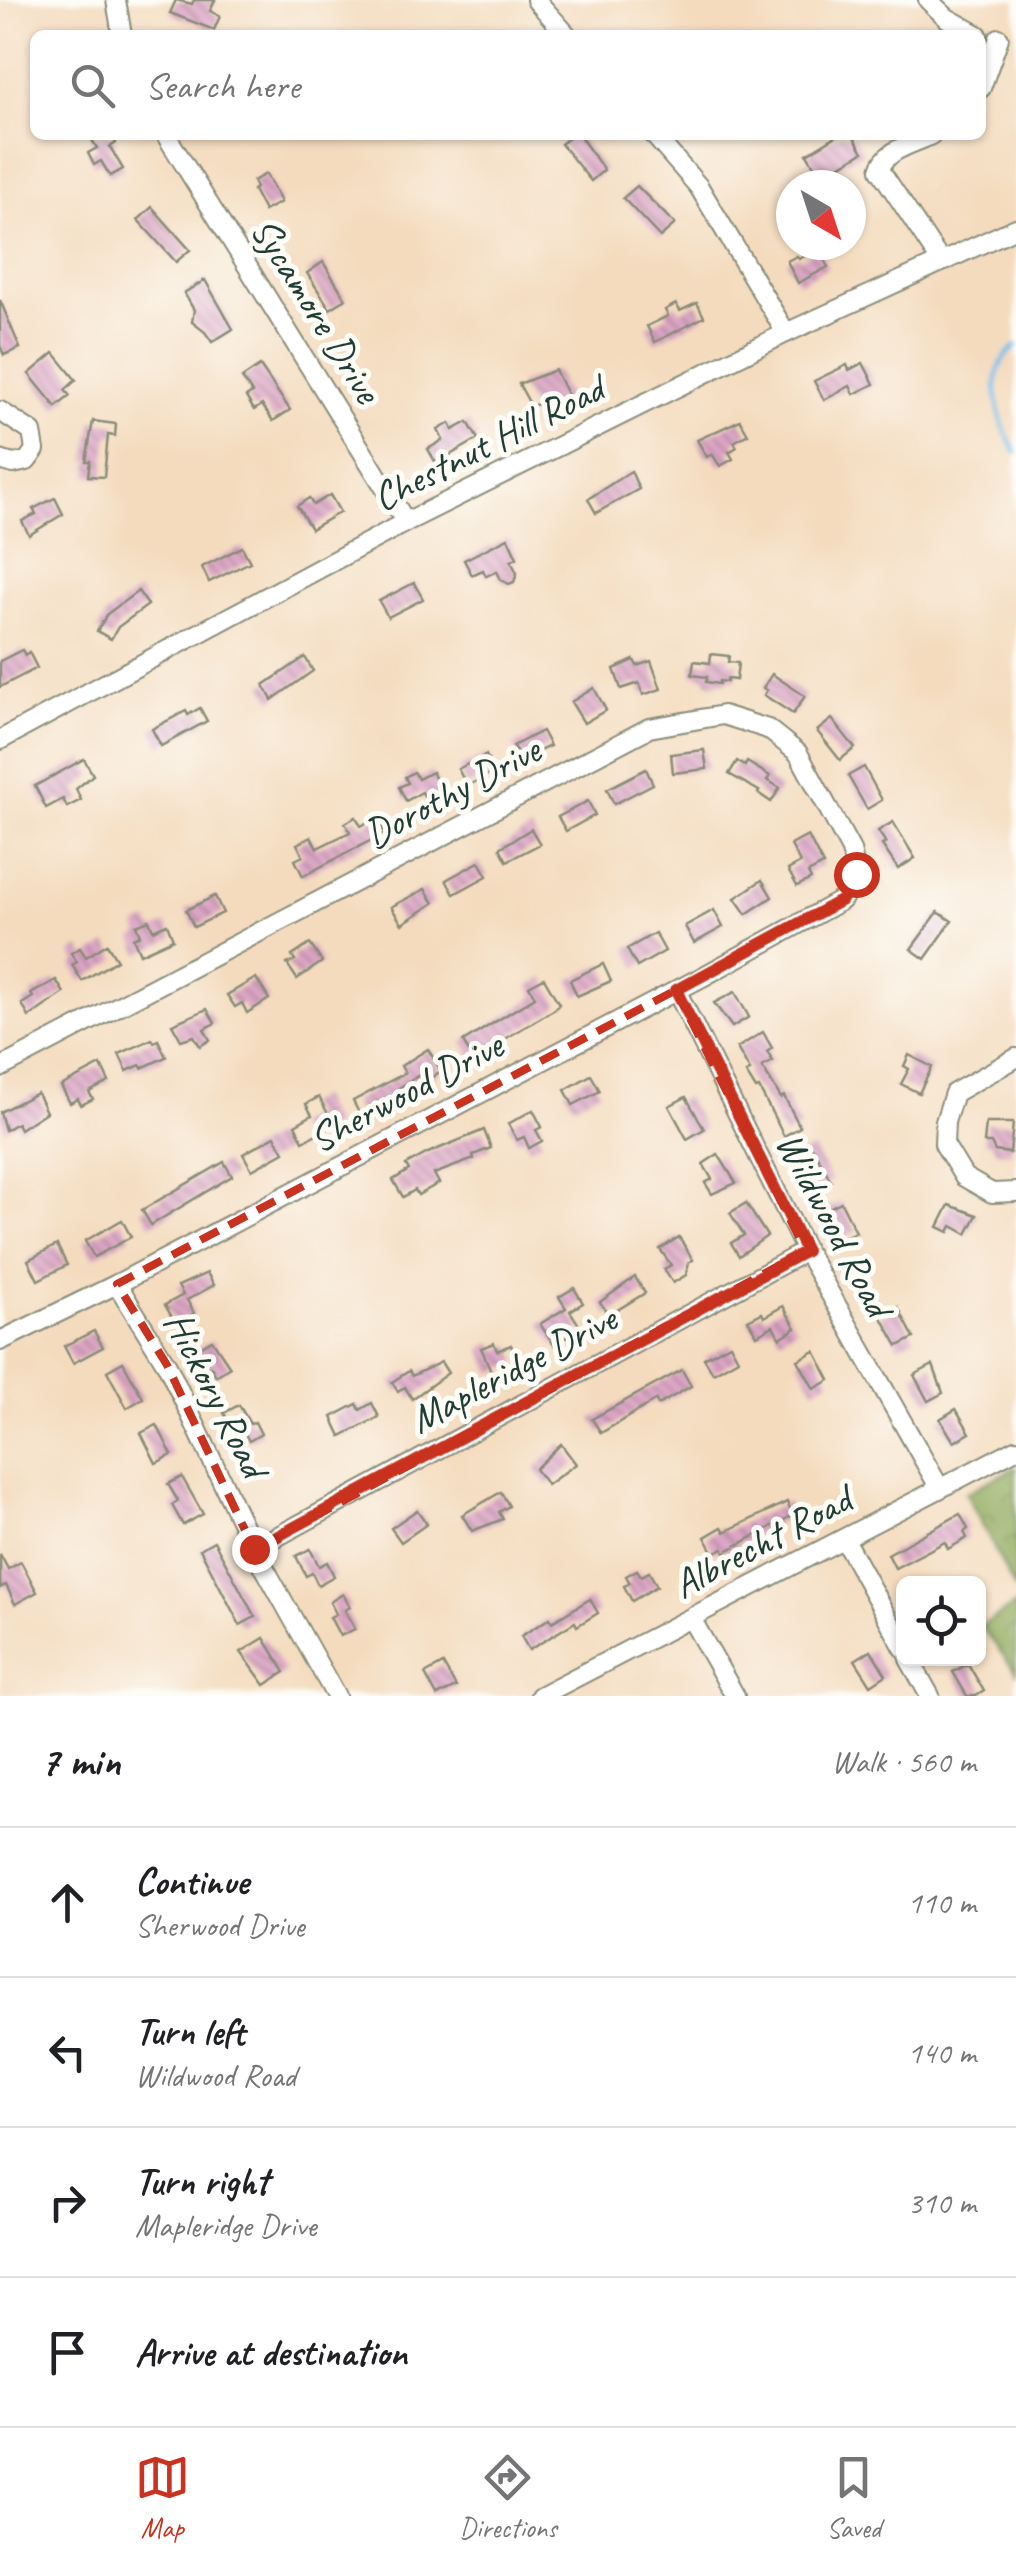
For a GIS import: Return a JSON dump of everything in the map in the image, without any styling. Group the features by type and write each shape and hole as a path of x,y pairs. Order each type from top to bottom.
{"street":[{"path":"116,0 121,30"},
{"path":"536,0 563,30"},
{"path":"928,0 947,18 977,30"},
{"path":"986,68 994,37"},
{"name":"Sycamore Drive","path":"169,140 406,522"},
{"path":"658,140 699,187 786,333"},
{"path":"920,140 889,154 880,170 940,262"},
{"name":"Chestnut Hill Road","path":"0,740 406,522 786,333 1016,228"},
{"path":"0,412 32,432 35,450 27,461 13,464 0,460"},
{"name":"Dorothy Drive","path":"0,1068 649,728 724,715 768,729 798,754 851,850 856,874 842,900"},
{"name":"Sherwood Drive","path":"0,1341 117,1284 842,900"},
{"name":"Wildwood Road","path":"676,990 806,1251 939,1487"},
{"path":"1016,1058 954,1092 944,1144 964,1176 992,1194 1016,1192"},
{"name":"Mapleridge Drive","path":"254,1549 806,1251"},
{"name":"Hickory Road","path":"117,1284 166,1365 254,1549 336,1696"},
{"name":"Albrecht Road","path":"540,1696 1016,1449"},
{"path":"844,1539 896,1633"},
{"path":"692,1620 735,1696"},
{"path":"913,1666 930,1696"}],"highlighted area":[{"path":"676,990 806,1251 254,1549 167,1365 117,1284"}],"green space":[{"path":"1016,1467 1016,1591 966,1493"},
{"path":"1016,1605 1016,1672 986,1633 986,1623"}],"building":[{"path":"176,0 192,4 194,0 215,0 210,11 220,16 214,30 170,13"},
{"path":"92,140 114,140 110,147 123,169 110,176 101,161 94,165 88,153 97,148"},
{"path":"566,140 583,140 604,170 591,181 561,144"},
{"path":"830,140 856,140 863,152 833,170 817,170 807,154"},
{"path":"266,174 281,202 264,211 253,190 253,181"},
{"path":"637,186 675,224 660,237 623,198"},
{"path":"152,207 190,250 176,262 138,220"},
{"path":"824,260 828,267 798,283 787,261"},
{"path":"323,262 346,299 330,309 307,273"},
{"path":"205,280 233,329 212,342 192,322 194,310 184,293"},
{"path":"0,300 20,348 4,355 0,346"},
{"path":"697,303 704,317 655,342 647,326 668,316 665,310 676,304 680,311"},
{"path":"54,353 76,380 65,390 70,396 56,407 29,374"},
{"path":"863,363 874,384 854,394 850,386 824,400 814,381 847,365 849,370"},
{"path":"260,366 290,410 273,421 262,405 254,410 246,397 252,393 242,378"},
{"path":"555,370 568,396 548,407 545,402 531,406 519,384"},
{"path":"740,420 748,434 734,442 737,447 729,452 733,459 720,466 712,454 707,457 697,440"},
{"path":"93,421 116,424 115,436 108,435 104,477 88,476 90,461 86,461"},
{"path":"468,422 478,439 436,463 428,449 443,440 438,430 450,423 453,430"},
{"path":"631,471 639,489 596,513 588,499"},
{"path":"330,495 340,512 311,529 297,506 309,498 313,505"},
{"path":"55,498 63,514 29,535 22,521 36,514 33,509"},
{"path":"508,538 517,558 511,561 517,573 514,582 501,580 497,571 486,576 483,570 472,575 464,560"},
{"path":"242,547 250,562 209,582 202,567"},
{"path":"414,583 423,599 388,617 379,601"},
{"path":"138,591 148,605 118,627 111,639 97,631 107,614"},
{"path":"22,650 25,655 29,652 37,668 0,687 0,661"},
{"path":"711,654 729,656 728,662 738,663 736,680 727,679 719,684 692,675 694,661 710,663"},
{"path":"305,657 313,671 272,700 264,685"},
{"path":"634,660 637,666 651,661 661,689 643,695 639,683 621,689 614,669"},
{"path":"772,674 805,696 793,714 764,695 767,690 763,688"},
{"path":"594,688 606,710 584,723 571,702"},
{"path":"200,708 207,721 161,746 152,729"},
{"path":"832,719 855,748 840,760 817,731"},
{"path":"542,731 550,746 520,760 513,746"},
{"path":"704,750 707,769 673,773 671,754"},
{"path":"486,755 494,772 467,786 458,769"},
{"path":"84,759 93,775 76,789 81,800 67,807 63,799 46,808 35,786"},
{"path":"737,761 745,766 747,762 770,776 767,780 780,788 771,802 729,774"},
{"path":"864,767 882,800 867,809 848,776"},
{"path":"646,769 653,784 614,804 607,789"},
{"path":"414,772 418,779 432,772 445,797 429,805 422,792 406,801 399,787 408,783 405,777"},
{"path":"588,801 595,815 566,831 558,817"},
{"path":"356,817 361,826 377,817 385,833 303,876 295,860 303,856 297,844 311,837 317,848 350,832 345,823"},
{"path":"893,822 915,858 898,869 878,831"},
{"path":"531,829 540,844 507,861 500,848"},
{"path":"808,836 823,865 808,873 811,879 797,886 788,870 800,863 791,845"},
{"path":"479,862 487,876 454,894 446,880"},
{"path":"762,880 772,897 746,914 735,898"},
{"path":"425,889 434,903 402,924 391,907"},
{"path":"215,896 223,913 194,927 186,910"},
{"path":"714,910 723,927 694,943 685,926"},
{"path":"938,912 952,921 925,959 911,949"},
{"path":"149,920 153,930 167,924 173,939 140,954 133,938 140,935 136,925"},
{"path":"655,933 665,951 637,967 627,949"},
{"path":"107,944 117,960 82,981 72,965 77,962 71,953 80,948 86,957"},
{"path":"310,944 322,962 297,979 287,964"},
{"path":"603,964 611,981 577,996 570,980"},
{"path":"256,978 269,999 247,1013 242,1003 235,1007 227,995"},
{"path":"544,978 559,1004 555,1009 473,1058 463,1042 535,997 529,986"},
{"path":"56,980 64,993 29,1017 22,1004"},
{"path":"735,992 749,1017 732,1027 714,1003"},
{"path":"207,1009 215,1023 204,1029 210,1040 200,1046 194,1036 181,1040 172,1024"},
{"path":"763,1032 772,1048 767,1052 773,1061 762,1067 781,1098 784,1096 800,1127 784,1136 759,1088 746,1073 750,1071 737,1048"},
{"path":"158,1040 166,1057 127,1071 119,1054"},
{"path":"428,1049 441,1071 426,1081 421,1074 394,1091 397,1097 361,1117 353,1101 405,1073 401,1066"},
{"path":"909,1055 932,1067 919,1093 901,1084 909,1069 904,1066"},
{"path":"101,1065 109,1082 89,1092 93,1099 81,1105 78,1099 70,1103 61,1086"},
{"path":"591,1075 600,1091 573,1105 565,1090"},
{"path":"37,1093 46,1112 20,1129 17,1123 5,1130 0,1112"},
{"path":"319,1097 334,1125 303,1141 295,1125 312,1115 306,1104"},
{"path":"686,1097 704,1129 687,1139 669,1106"},
{"path":"533,1110 542,1127 536,1130 542,1141 529,1148 524,1137 517,1140 508,1124"},
{"path":"986,1123 1013,1123 1010,1153 995,1151 991,1143 984,1143"},
{"path":"484,1130 491,1148 434,1174 439,1183 418,1195 415,1190 403,1197 393,1180 409,1170 406,1165"},
{"path":"275,1136 284,1152 252,1170 243,1154"},
{"path":"813,1148 831,1181 815,1189 798,1157"},
{"path":"718,1154 736,1183 712,1194 705,1183 712,1179 703,1164"},
{"path":"224,1162 232,1176 151,1225 142,1210"},
{"path":"841,1202 856,1232 840,1239 825,1210"},
{"path":"746,1203 767,1236 739,1256 731,1243 744,1235 730,1213"},
{"path":"949,1205 977,1215 967,1234 952,1226 949,1232 938,1227"},
{"path":"122,1220 131,1237 94,1257 85,1241"},
{"path":"679,1237 693,1260 686,1275 673,1283 664,1269 671,1265 660,1249"},
{"path":"57,1245 67,1265 38,1280 28,1260"},
{"path":"207,1273 214,1285 187,1300 194,1313 176,1324 165,1305 183,1295 178,1286"},
{"path":"635,1277 645,1293 609,1315 600,1302"},
{"path":"574,1288 583,1303 570,1311 581,1328 554,1345 540,1324 566,1308 559,1297"},
{"path":"783,1306 796,1328 780,1338 773,1326 757,1335 748,1320 762,1313 764,1317"},
{"path":"898,1307 914,1338 898,1346 881,1316"},
{"path":"94,1331 103,1347 73,1363 64,1346"},
{"path":"212,1340 230,1367 216,1376 211,1367 203,1372 191,1352"},
{"path":"494,1343 497,1351 511,1345 518,1362 492,1373 481,1348"},
{"path":"730,1344 738,1359 713,1373 704,1358"},
{"path":"815,1351 830,1380 814,1389 798,1360"},
{"path":"123,1362 143,1398 127,1408 107,1371"},
{"path":"441,1362 448,1373 412,1399 405,1387 398,1392 392,1382 409,1371 412,1376"},
{"path":"933,1365 943,1393 928,1401 914,1375"},
{"path":"682,1370 691,1386 658,1405 656,1400 601,1433 592,1419"},
{"path":"372,1403 379,1417 341,1436 332,1417 357,1404 360,1410"},
{"path":"239,1405 261,1434 249,1441 243,1430 235,1434 224,1413"},
{"path":"956,1409 970,1433 954,1442 940,1419"},
{"path":"157,1425 172,1455 156,1463 141,1433"},
{"path":"561,1444 576,1464 547,1485 535,1469"},
{"path":"182,1477 203,1514 183,1525 172,1505 178,1501 168,1484"},
{"path":"501,1492 509,1506 499,1512 503,1519 472,1531 462,1515"},
{"path":"787,1502 793,1515 725,1552 723,1548 714,1553 705,1537 722,1527 725,1532"},
{"path":"417,1510 427,1524 401,1542 391,1528"},
{"path":"960,1514 968,1529 964,1532 967,1538 948,1549 945,1542 895,1568 888,1554"},
{"path":"214,1541 255,1617 240,1625 200,1549"},
{"path":"310,1549 319,1566 327,1562 334,1576 318,1585 312,1573 306,1576 296,1556"},
{"path":"0,1554 8,1569 21,1562 37,1592 15,1604 6,1585 0,1588"},
{"path":"637,1570 641,1576 649,1572 657,1586 632,1601 624,1586 630,1583 626,1576"},
{"path":"343,1594 350,1607 345,1610 355,1629 340,1636 330,1617 336,1614 330,1602"},
{"path":"590,1599 598,1613 529,1650 521,1636"},
{"path":"264,1638 285,1672 265,1685 241,1652"},
{"path":"871,1650 886,1675 871,1685 855,1660"},
{"path":"443,1664 456,1687 437,1696 425,1674"},
{"path":"969,1666 984,1691 967,1696 953,1672"}],"waterway":[{"path":"1016,346 999,368 996,382 999,412 1016,453"}],"route":[{"path":"254,1549 806,1251 676,990 842,900 856,874"}]}
